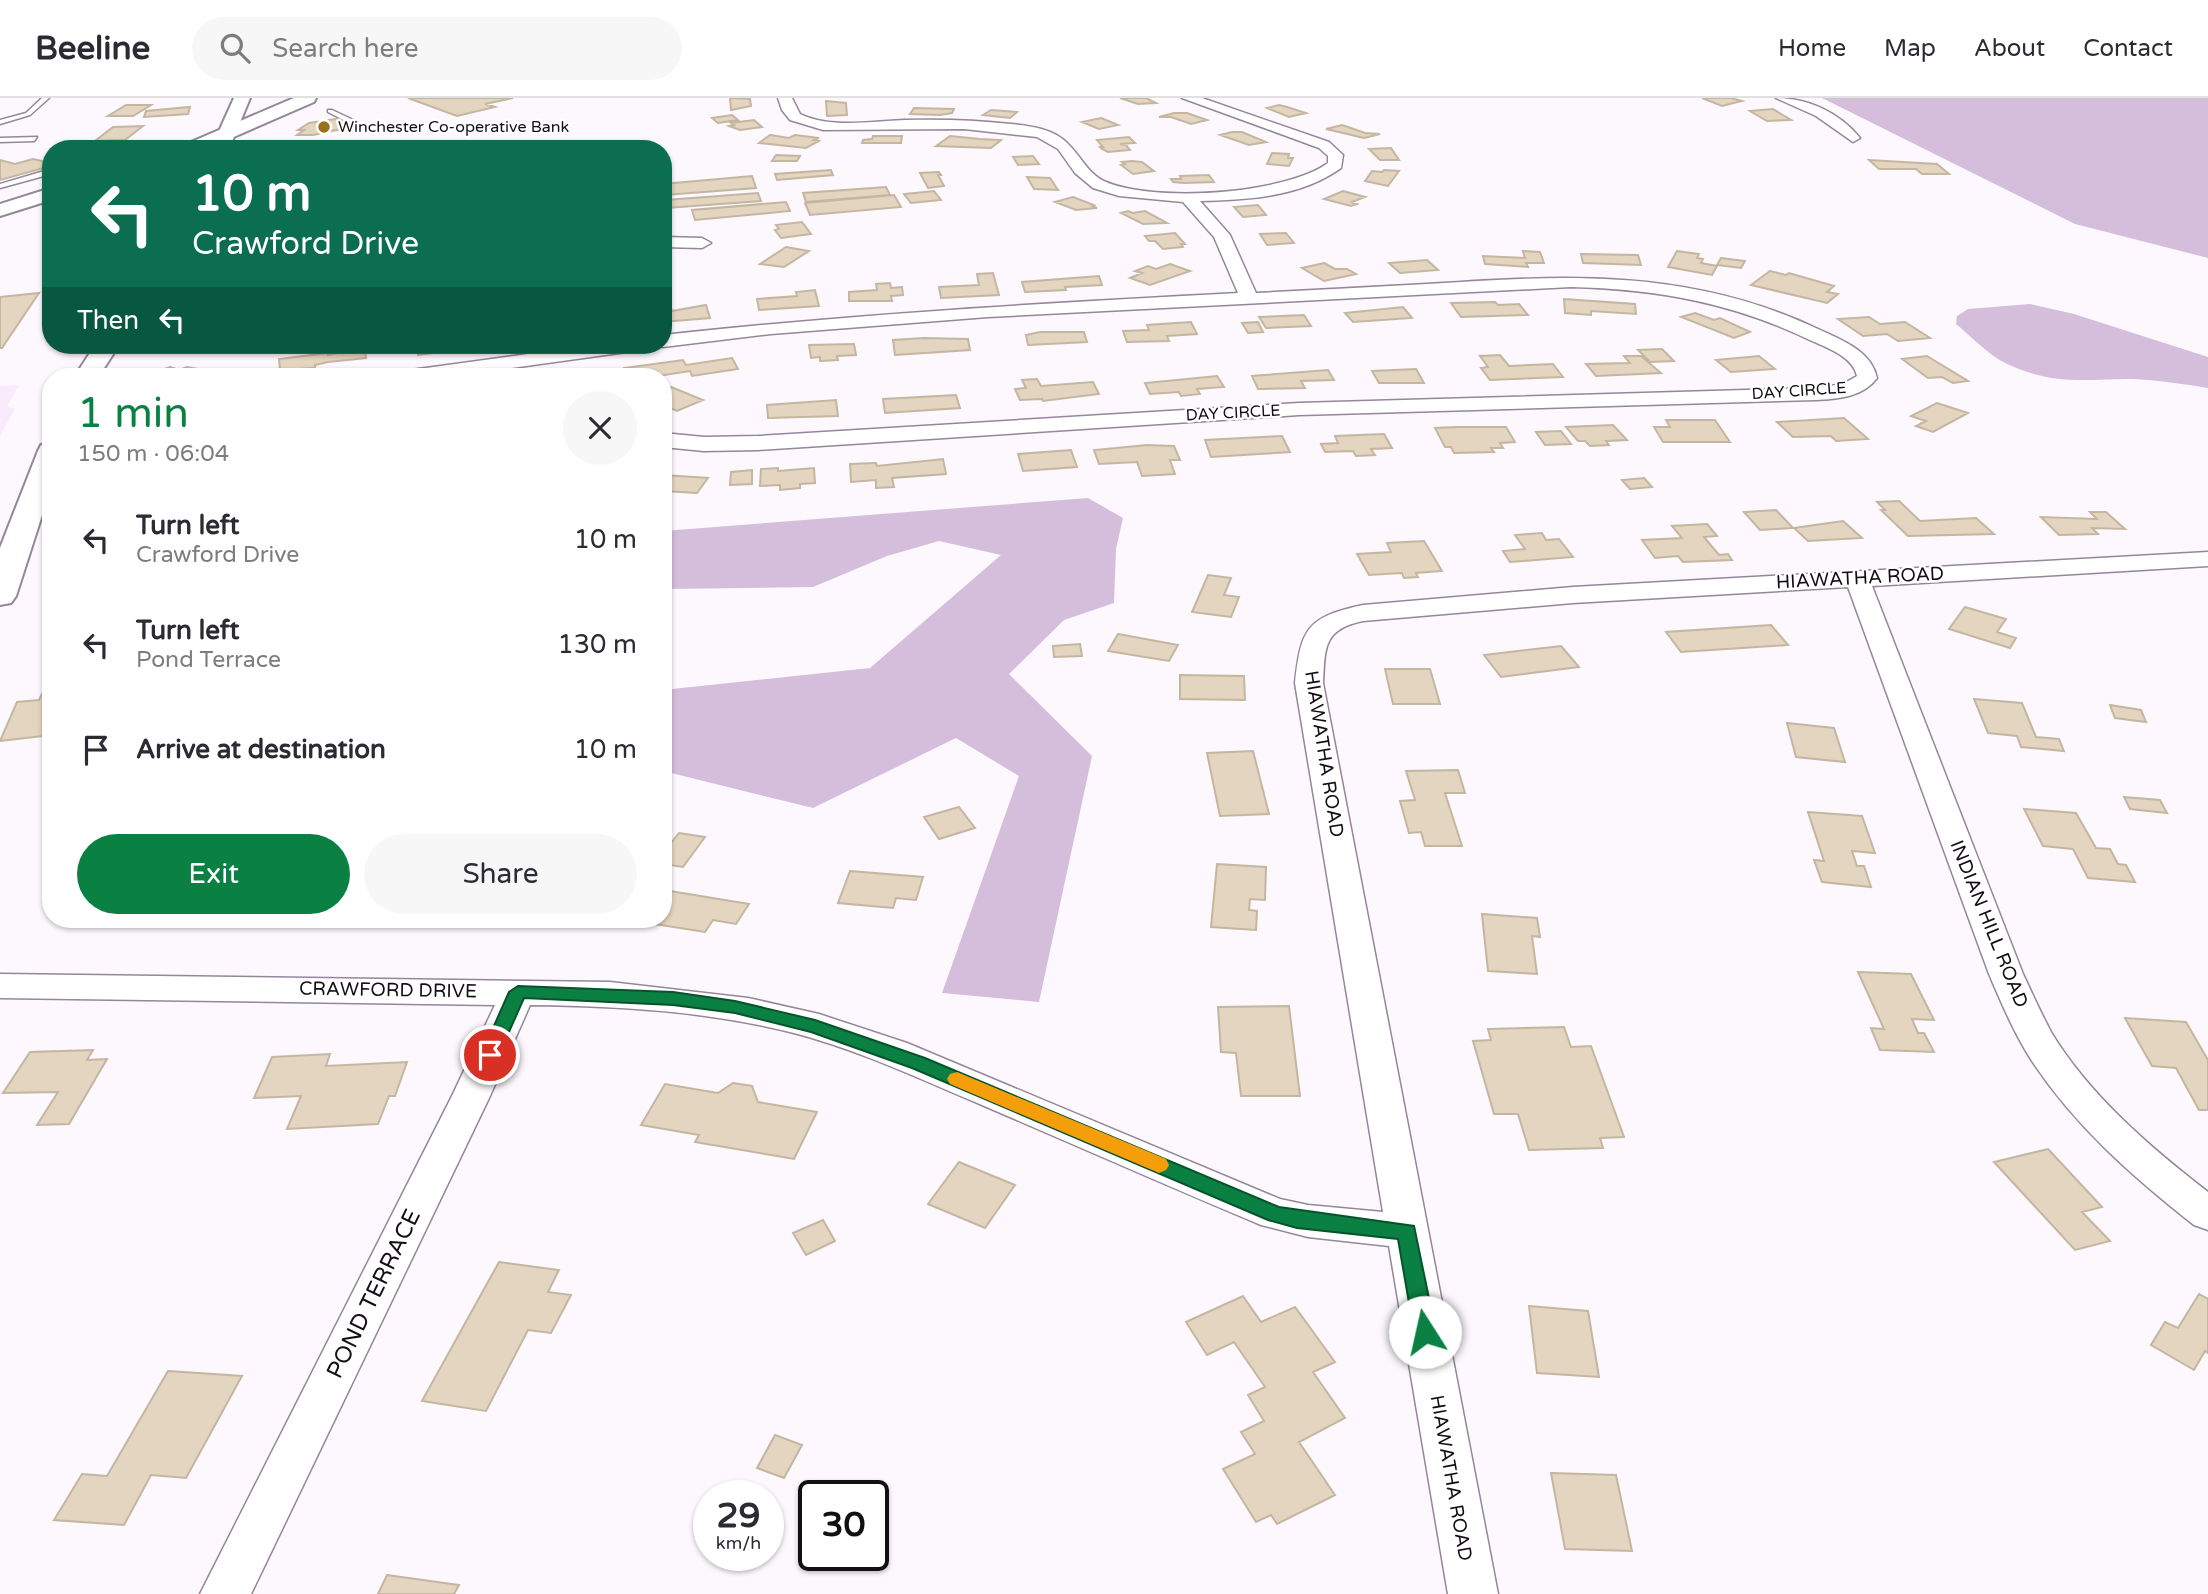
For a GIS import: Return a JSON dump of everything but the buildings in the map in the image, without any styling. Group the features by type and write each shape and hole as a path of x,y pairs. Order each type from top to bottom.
{"main road":[{"path":"224,140 242,98"},
{"path":"226,140 308,98"},
{"path":"4,206 42,196"},
{"path":"0,596 25,516 42,474"}],"street":[{"path":"785,98 788,111 795,118 821,125 966,125 1038,132 1063,144 1084,172 1102,186 1133,194 1188,198 1288,187 1326,174 1337,162 1330,149 1316,142 1189,98"},
{"path":"1783,98 1814,110 1843,128 1853,138"},
{"path":"1188,198 1226,242 1250,299"},
{"path":"672,242 702,243"},
{"name":"DAY CIRCLE","path":"672,340 829,323 1551,281 1651,285 1720,297 1778,317 1851,355 1864,368 1867,378 1855,387 1843,390 1783,394 1299,409 758,443 704,444 672,441"},
{"path":"469,368 570,354"},
{"path":"506,363 512,368"},
{"name":"HIAWATHA ROAD","path":"1472,1594 1309,683 1310,657 1318,634 1344,617 1403,608 1857,578 2208,559"},
{"name":"INDIAN HILL ROAD","path":"1857,578 2006,974 2029,1022 2060,1071 2085,1102 2164,1179 2208,1214"},
{"name":"CRAWFORD DRIVE","path":"0,986 518,992 673,998 735,1007 795,1020 853,1038 1275,1214 1297,1220 1407,1231"},
{"name":"POND TERRACE","path":"225,1594 471,1096 518,992"}],"lane":[{"path":"0,122 28,114 46,98"},
{"path":"330,111 364,127"},
{"path":"0,143 32,141"},
{"path":"1,185 42,174"}],"shaded area":[{"path":"1822,98 2208,98 2208,258 2075,224"},
{"path":"2030,304 2074,314 2208,357 2208,388 2133,379 2070,380 2040,376 2000,360 1956,324 1957,316 1968,309"},
{"path":"19,385 7,406 15,409 0,436 0,386"},
{"path":"1088,498 1123,518 1116,549 1114,603 1064,620 1009,674 1092,756 1039,1002 942,993 1019,776 956,738 813,808 672,773 672,689 870,668 1001,555 939,541 887,556 813,587 672,589 672,530"}],"slow traffic":[{"path":"957,1079 1159,1165"}],"place":[{"name":"Winchester Co-operative Bank","path":"324,127"}],"route":[{"path":"490,1055 518,992 673,998 735,1007 795,1020 853,1038 918,1063 1286,1218 1407,1231 1425,1332"}]}
